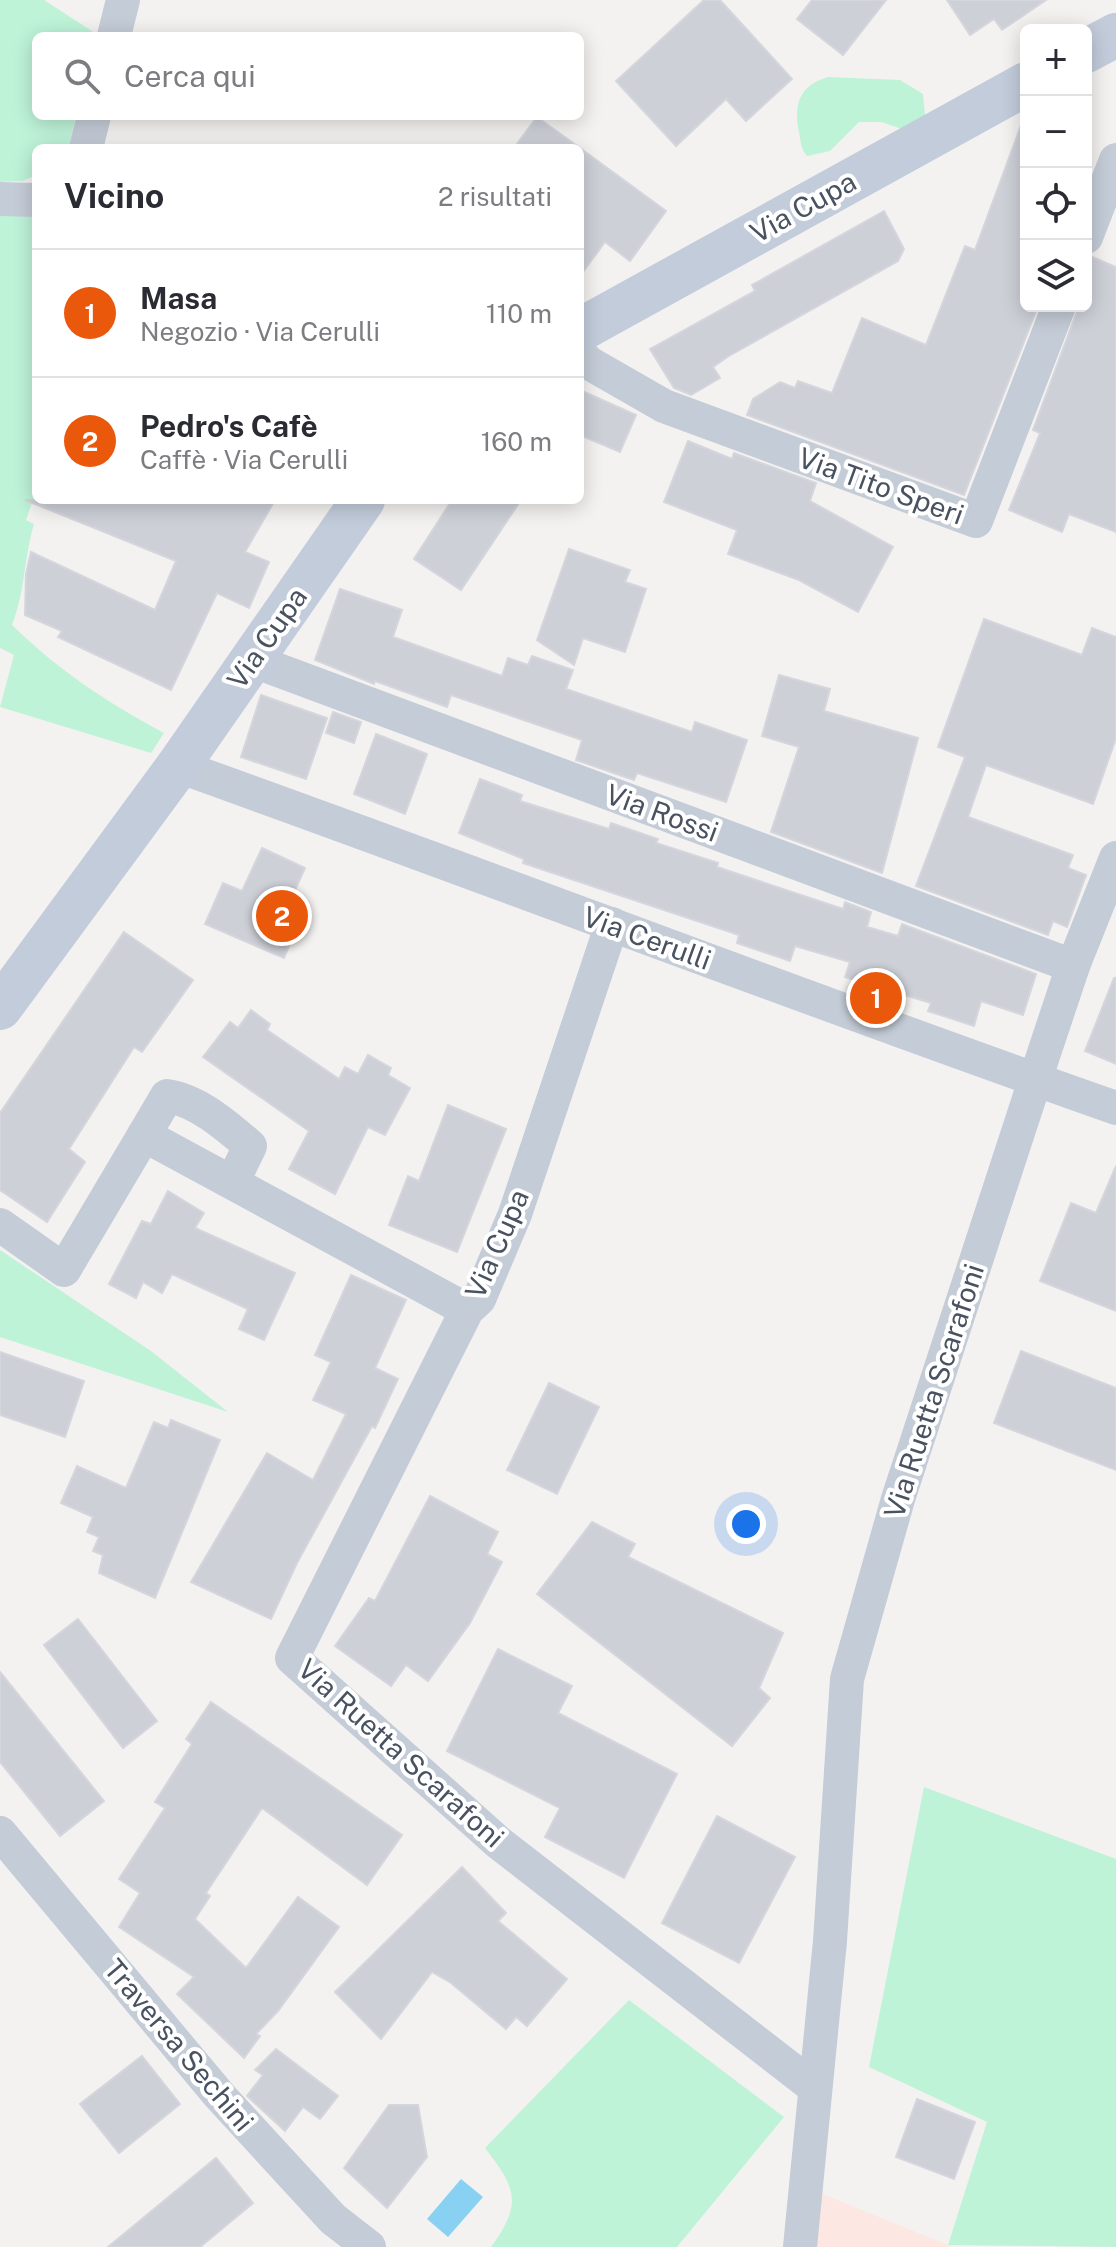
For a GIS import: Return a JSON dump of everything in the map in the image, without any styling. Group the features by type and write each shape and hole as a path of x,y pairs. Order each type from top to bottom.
{"street":[{"path":"115,32 123,0"},
{"path":"1092,48 1116,35"},
{"name":"Via Cupa","path":"584,328 1020,87"},
{"path":"87,144 93,120"},
{"path":"1092,222 1116,160"},
{"path":"0,199 32,200"},
{"name":"Via Tito Speri","path":"584,358 664,406 976,521 1057,312"},
{"name":"Via Cupa","path":"0,1008 178,766 360,504"},
{"name":"Via Rossi","path":"251,660 1073,966"},
{"name":"Via Cerulli","path":"178,766 349,825 1116,1108"},
{"name":"Via Ruetta Scarafoni","path":"800,2247 830,1941 847,1679 898,1499 1035,1080 1073,966 1116,858"},
{"name":"Via Cupa","path":"144,1135 467,1310 479,1299 515,1214 612,924"},
{"path":"0,1225 64,1270 167,1096 179,1097 225,1125 250,1146 233,1181"},
{"name":"Via Ruetta Scarafoni","path":"467,1310 292,1658 499,1843 814,2087"},
{"name":"Traversa Sechini","path":"3,1842 219,2095 333,2219 369,2247"}],"shaded area":[{"path":"815,2191 953,2247 814,2247"}],"green space":[{"path":"0,0 44,0 93,32 32,32 32,120 75,120 69,144 32,144 32,177 23,181 0,182"},
{"path":"828,77 900,80 923,94 925,115 905,130 881,122 859,122 830,151 807,156 797,122 798,104 811,85"},
{"path":"0,207 32,211 32,503 26,520 34,524 20,600 12,625 84,685 164,733 151,753 0,707 14,655 0,648"},
{"path":"0,1250 151,1351 228,1412 0,1337"},
{"path":"924,1787 1116,1859 1116,2247 948,2245 987,2122 869,2067"},
{"path":"629,2000 784,2117 677,2247 491,2247 508,2219 512,2196 504,2174 485,2148"}],"water":[{"path":"461,2179 483,2197 448,2237 427,2219"}],"building":[{"path":"704,0 720,0 792,79 746,121 726,99 676,146 616,81"},
{"path":"812,0 886,0 843,55 797,19"},
{"path":"947,0 1046,0 1002,30 994,19 970,35"},
{"path":"535,120 541,120 574,144 517,144"},
{"path":"1020,128 1020,312 1036,312 964,495 747,415 753,399 780,382 795,388 798,381 832,393 862,318 926,345 965,246 975,250"},
{"path":"584,151 666,211 630,261 605,242 584,271"},
{"path":"884,211 904,249 898,261 729,356 713,367 720,378 691,395 674,388 650,349 755,291 752,285"},
{"path":"1092,257 1116,267 1116,532 1069,514 1062,532 1009,510 1040,433 1033,430 1077,312 1092,312"},
{"path":"584,392 636,415 620,452 584,437"},
{"path":"688,441 732,459 734,453 816,483 810,501 893,547 858,612 799,580 728,554 737,530 664,502"},
{"path":"35,504 273,504 245,552 269,562 249,608 217,593 171,690 58,637 62,631 25,615 26,574 31,552 155,610 176,561"},
{"path":"449,504 518,504 461,590 414,559"},
{"path":"569,549 630,570 625,582 646,589 625,652 583,638 574,665 537,640"},
{"path":"340,589 402,610 393,637 502,676 508,658 528,665 532,656 573,670 566,689 692,732 695,722 747,740 726,802 637,773 634,780 576,760 582,740 451,695 447,707 375,681 374,684 315,660"},
{"path":"984,619 1082,655 1092,628 1116,637 1116,738 1093,804 986,765 968,817 1073,855 1068,868 1086,875 1067,927 1053,921 1048,935 916,886 965,757 938,747"},
{"path":"779,675 830,689 824,711 918,738 882,873 771,832 799,747 762,736"},
{"path":"261,695 327,718 306,779 241,757"},
{"path":"333,712 361,722 354,743 326,733"},
{"path":"376,734 427,754 405,814 354,794"},
{"path":"480,779 522,795 520,801 609,829 611,823 658,839 656,843 718,863 717,867 843,909 845,902 871,912 867,927 898,936 902,924 1036,974 1023,1015 981,1001 974,1026 928,1011 931,1003 845,977 850,962 795,946 790,961 737,943 739,935 523,863 524,859 459,833"},
{"path":"262,848 305,868 286,910 301,917 284,958 205,924 223,883 242,891"},
{"path":"124,932 193,980 142,1052 134,1047 69,1149 85,1162 47,1222 0,1190 0,1113"},
{"path":"1116,978 1116,1064 1085,1051"},
{"path":"251,1010 270,1024 267,1030 339,1079 345,1067 358,1074 368,1055 391,1068 388,1075 410,1088 385,1135 368,1127 335,1194 289,1169 309,1131 203,1057 230,1022 238,1028"},
{"path":"448,1105 506,1129 457,1252 389,1225 408,1176 419,1181"},
{"path":"1116,1166 1116,1311 1040,1281 1071,1203 1096,1213"},
{"path":"168,1191 204,1213 195,1228 295,1273 264,1340 239,1329 248,1309 172,1274 162,1293 143,1282 136,1298 109,1284 142,1221 151,1224"},
{"path":"351,1275 406,1300 375,1368 398,1379 375,1428 372,1426 297,1563 271,1619 191,1582 267,1453 313,1480 346,1414 313,1400 331,1362 315,1355"},
{"path":"1021,1351 1116,1388 1116,1470 994,1423"},
{"path":"0,1352 84,1381 65,1437 0,1415"},
{"path":"549,1383 599,1407 557,1494 507,1470"},
{"path":"171,1420 220,1440 155,1598 99,1573 103,1555 93,1551 99,1537 87,1532 93,1517 61,1503 77,1466 126,1488 154,1422 168,1428"},
{"path":"430,1496 498,1532 487,1554 502,1562 470,1623 428,1681 406,1665 391,1686 335,1646 369,1598 375,1601"},
{"path":"592,1522 635,1544 628,1557 783,1633 759,1688 770,1698 732,1746 537,1594"},
{"path":"78,1619 157,1721 123,1748 44,1645"},
{"path":"498,1649 572,1686 558,1713 677,1774 624,1878 545,1837 560,1808 447,1751"},
{"path":"0,1672 104,1801 60,1836 0,1762"},
{"path":"211,1702 402,1835 367,1885 262,1808 206,1893 210,1896 195,1919 246,1968 298,1897 339,1927 278,2011 256,2034 260,2036 244,2058 177,1994 194,1977 119,1927 140,1893 119,1879 165,1808 155,1802 192,1744 186,1739"},
{"path":"717,1816 795,1857 739,1963 662,1923"},
{"path":"462,1867 506,1913 498,1921 567,1979 527,2026 516,2017 506,2029 451,1983 432,1972 381,2039 335,1992"},
{"path":"276,2049 338,2096 320,2119 303,2107 285,2131 247,2096 263,2075 255,2070"},
{"path":"142,2056 180,2104 119,2153 80,2104"},
{"path":"917,2099 975,2122 954,2179 896,2157"},
{"path":"389,2105 418,2105 427,2157 387,2208 344,2168"},
{"path":"216,2158 253,2203 200,2247 108,2247"}],"place":[{"name":"Pedro's Cafè","path":"282,916"},
{"name":"Masa","path":"876,998"}]}
